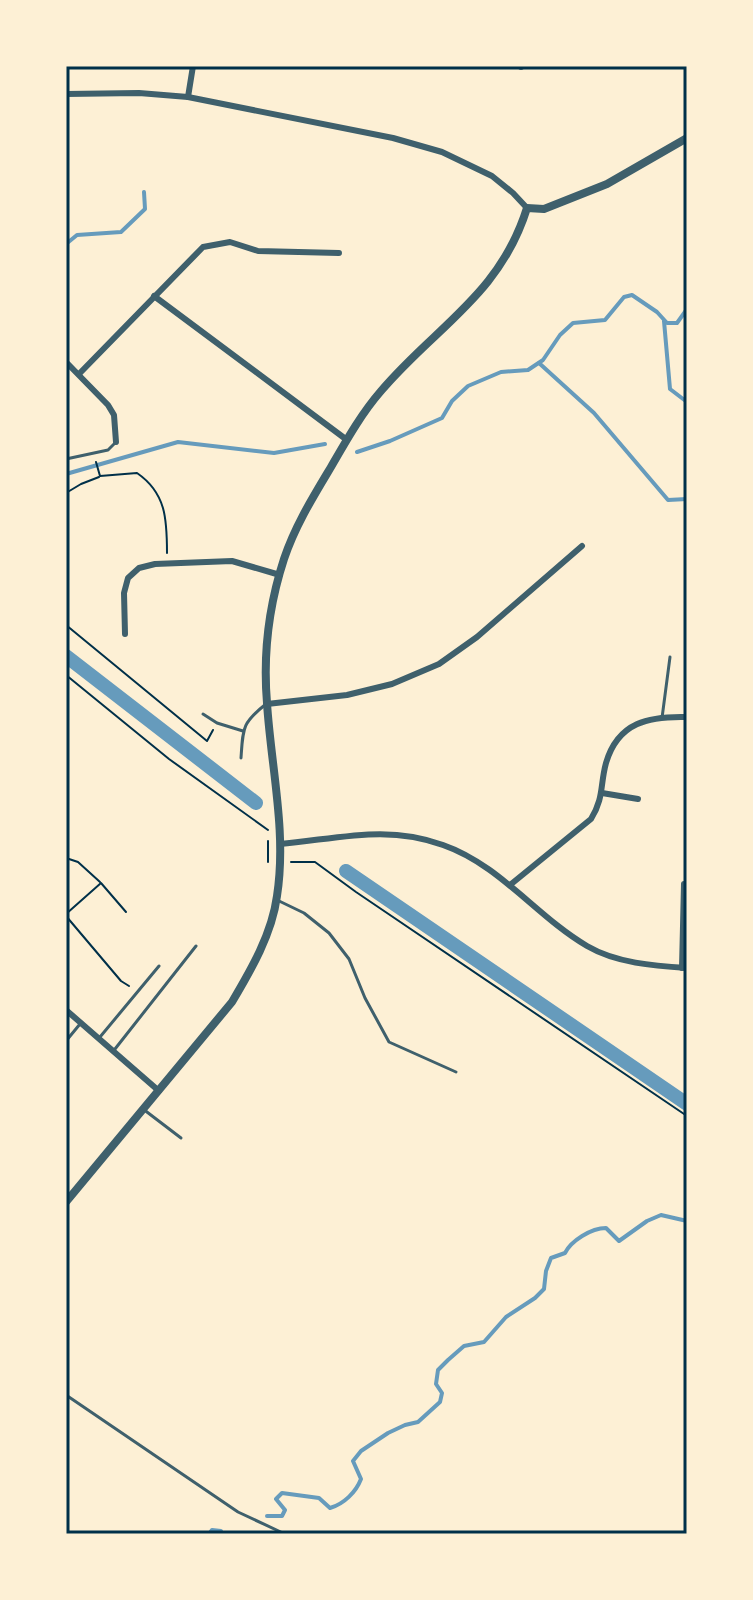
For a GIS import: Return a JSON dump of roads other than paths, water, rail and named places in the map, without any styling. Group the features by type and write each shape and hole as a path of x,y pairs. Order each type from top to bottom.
{"street":[{"path":"188,97 193,66"},
{"path":"66,94 139,93 188,97 393,138 442,152 492,176 527,208 544,209 607,184 687,138"},
{"path":"66,1202 232,1002 253,966 277,900 281,863 279,812 265,668 280,575 297,527 347,440 382,390 493,278 520,230 527,208"},
{"path":"79,374 203,247 230,242 258,251 339,253"},
{"path":"154,296 347,440"},
{"path":"66,362 108,405 114,415 116,442"},
{"path":"267,704 347,695 392,684 439,664 477,637 582,546"},
{"path":"125,634 124,593 128,578 139,568 167,563 232,561 280,575"},
{"path":"510,885 591,819 602,793 606,763 621,735 646,719 687,717"},
{"path":"602,793 638,799"},
{"path":"280,844 362,833 405,835 443,845 476,860 550,921 589,948 626,961 684,968 684,884"},
{"path":"66,1010 159,1091"}],"lane":[{"path":"66,459 108,450 116,442"},
{"path":"662,718 670,657"},
{"path":"241,758 243,731 250,717 267,704"},
{"path":"203,714 217,723 243,731"},
{"path":"277,900 304,913 329,933 349,959 365,998 389,1042 456,1072"},
{"path":"113,1052 196,946"},
{"path":"98,1040 159,966"},
{"path":"66,1041 80,1024"},
{"path":"143,1109 181,1138"},
{"path":"66,1395 238,1512 285,1534"}],"waterway":[{"path":"66,244 77,235 121,232 145,209 144,192"},
{"path":"357,452 442,418 452,401 468,386 501,372 528,370 543,360 560,335 573,323 605,320 624,297 632,295 667,323 677,323 687,309"},
{"path":"664,321 670,389 687,402"},
{"path":"539,363 594,413 668,500 687,499"},
{"path":"66,474 178,442 274,453 325,444"},
{"path":"66,656 256,803"},
{"path":"346,871 687,1104"},
{"path":"267,1516 282,1516 285,1510 276,1499 282,1493 319,1498 330,1508 349,1497 361,1479 353,1461 361,1451 388,1433 418,1422 440,1402 442,1393 436,1384 438,1370 464,1346 484,1342 506,1317 535,1298 544,1289 551,1258 565,1253 577,1240 594,1230 606,1228 619,1241 661,1215 687,1221"},
{"path":"209,1534 212,1530 221,1531"}]}
